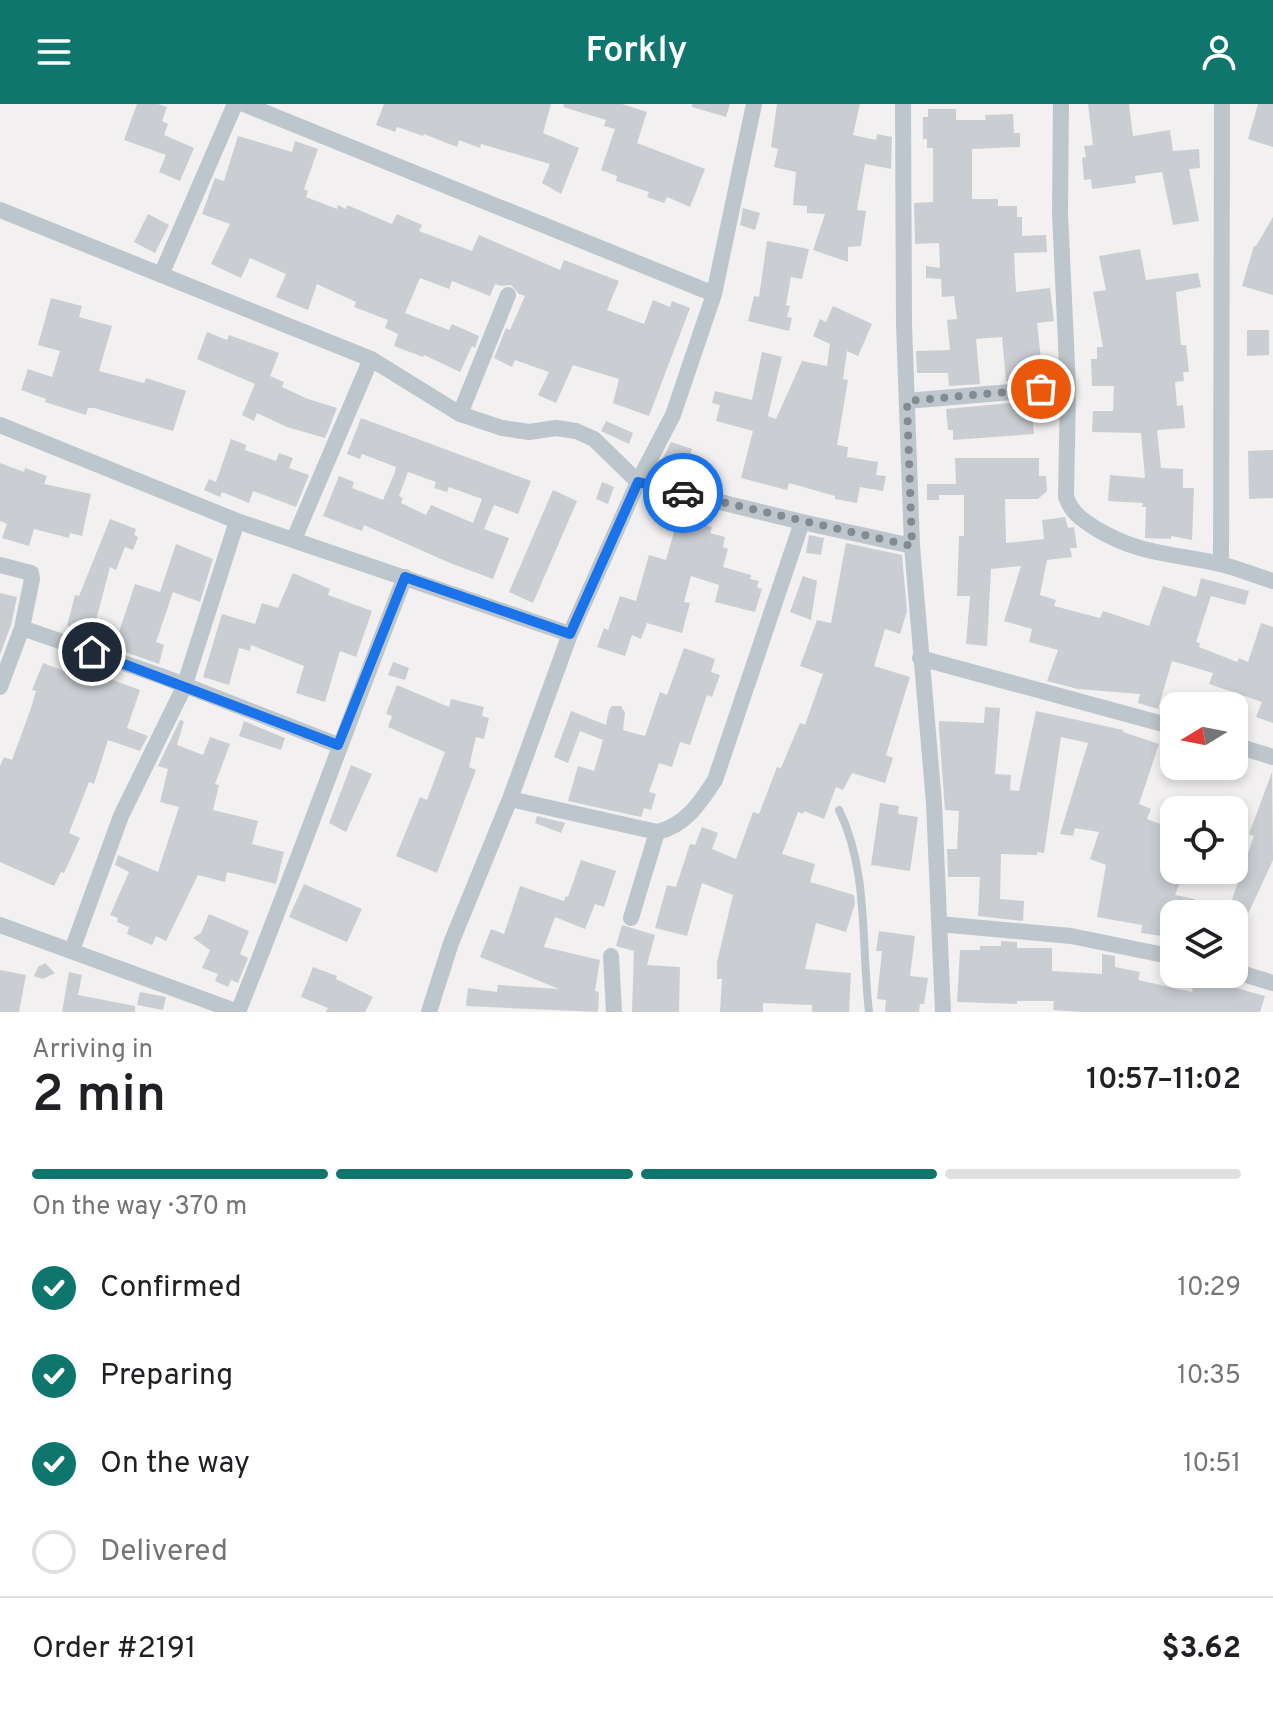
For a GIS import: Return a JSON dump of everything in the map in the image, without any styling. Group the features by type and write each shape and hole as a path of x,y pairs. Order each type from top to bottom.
{"street":[{"path":"161,275 235,104"},
{"path":"244,104 714,294"},
{"path":"429,1012 451,943 510,799 570,634 638,482 673,415 714,294 754,104"},
{"path":"903,104 904,308 912,546 934,803 943,1012"},
{"path":"1061,104 1060,213 1068,387 1066,497 1070,509 1117,542 1147,552 1221,564 1273,581"},
{"path":"1221,564 1222,104"},
{"path":"0,210 371,359 460,414 515,430 529,432 556,428 576,431 594,439 638,482 912,546"},
{"path":"460,414 508,295"},
{"path":"294,539 371,359"},
{"path":"907,401 1068,387"},
{"path":"0,425 237,521 570,634"},
{"path":"72,950 121,816 184,687 237,521"},
{"path":"510,799 657,832 679,825 715,780 802,522"},
{"path":"0,565 31,573 32,579 22,628 0,687"},
{"path":"0,925 72,950 201,1006 238,1012 405,577"},
{"path":"22,628 161,676 338,745"},
{"path":"920,658 1160,723"},
{"path":"1248,749 1273,757"},
{"path":"631,918 657,832"},
{"path":"939,924 1071,936 1160,954"},
{"path":"611,956 614,1012"},
{"path":"1248,975 1273,983"}],"lane":[{"path":"839,810 857,864 869,1012"}],"building":[{"path":"137,104 167,107 162,121 168,124 164,135 194,148 180,181 159,172 166,155 124,140"},
{"path":"384,104 551,104 543,133 579,148 561,194 542,183 550,164 481,144 480,148 459,140 457,147 424,134 397,127 395,132 376,125"},
{"path":"564,104 622,104 647,112 637,143 705,169 690,207 667,197 664,203 647,197 649,192 616,181 617,176 601,170 615,129 604,126 606,120 563,107"},
{"path":"692,104 730,104 726,117 692,107"},
{"path":"777,104 860,104 853,135 876,140 877,134 892,137 891,169 865,164 857,210 866,211 861,246 848,247 848,262 813,250 825,214 807,213 807,206 793,205 796,172 774,167 778,149 771,147"},
{"path":"1088,104 1129,104 1133,136 1170,130 1173,151 1199,149 1200,168 1189,169 1199,221 1173,225 1162,172 1135,176 1136,183 1092,189 1091,179 1084,180 1082,158 1086,157 1084,146 1093,145"},
{"path":"1258,104 1273,104 1273,147 1248,139"},
{"path":"928,109 956,109 956,120 986,120 985,115 1013,114 1014,133 1020,133 1020,147 972,149 972,199 998,199 998,206 1017,206 1017,217 1022,217 1022,236 1046,235 1047,252 1014,253 1016,292 1050,288 1054,321 1037,323 1042,368 1052,366 1054,377 1006,381 1002,337 976,339 980,384 949,386 948,373 917,373 916,351 950,350 947,320 957,319 954,296 942,297 941,279 926,278 926,266 940,268 939,243 915,244 914,203 933,202 933,148 927,148 927,139 923,139 923,117 928,117"},
{"path":"238,136 292,152 295,141 318,149 304,189 308,191 306,197 337,209 338,205 346,209 347,205 392,224 397,214 422,225 419,231 472,251 479,235 560,270 564,260 619,281 607,310 644,324 653,300 670,307 672,301 690,308 649,416 613,403 619,379 573,365 556,403 538,395 549,372 515,360 512,367 494,358 506,328 510,330 525,296 511,285 495,284 490,296 452,281 449,289 420,278 405,313 449,330 452,324 479,336 460,372 424,355 394,346 398,334 385,328 388,320 354,307 356,302 317,284 308,310 276,297 286,274 250,258 241,278 211,264 230,224 202,214 215,178 224,181"},
{"path":"743,208 760,213 755,230 740,225"},
{"path":"148,214 169,225 155,253 134,242"},
{"path":"1273,217 1273,295 1242,286 1254,246"},
{"path":"767,241 809,249 802,279 791,277 786,305 790,306 787,317 792,318 789,331 748,321 754,296 759,297"},
{"path":"1140,249 1146,280 1198,273 1201,287 1176,292 1181,345 1186,345 1189,372 1183,372 1184,381 1175,382 1177,406 1183,405 1185,428 1157,430 1161,468 1183,469 1183,488 1194,488 1192,540 1171,536 1171,539 1145,538 1146,507 1142,507 1143,503 1108,501 1110,475 1145,478 1141,433 1092,432 1093,411 1113,411 1114,386 1092,386 1091,359 1097,359 1097,347 1103,347 1093,292 1106,290 1099,256"},
{"path":"51,298 82,306 79,317 112,326 99,371 144,383 146,378 186,391 173,431 94,408 88,408 86,415 45,402 46,399 21,390 28,369 52,377 60,351 38,345"},
{"path":"833,306 872,324 858,356 847,351 843,379 848,380 837,445 848,447 847,457 878,462 876,475 886,476 883,491 860,487 857,503 789,483 787,490 741,478 753,431 716,421 720,405 712,403 715,391 752,400 762,352 782,357 768,416 776,419 802,361 827,366 830,344 813,336 820,319 826,322"},
{"path":"1247,330 1269,330 1269,355 1247,356"},
{"path":"207,332 227,340 229,335 279,353 270,376 284,382 282,387 337,408 325,438 287,427 257,413 254,421 242,415 255,384 197,359"},
{"path":"1031,401 1034,434 953,440 953,430 948,430 946,409"},
{"path":"361,418 531,481 518,514 494,505 484,529 509,538 493,579 364,525 362,531 323,516 339,476 354,482 352,488 383,500 395,472 396,467 362,454 360,459 347,454","holes":["408,472 436,482 434,488 447,492 449,487 482,499 473,523 431,505 426,515 401,503 403,498 399,496"]},
{"path":"606,421 633,433 629,444 601,431"},
{"path":"231,439 246,445 245,450 276,461 279,453 293,458 289,468 309,475 296,507 253,491 249,503 222,492 220,497 204,490 209,479 216,482"},
{"path":"671,442 692,449 681,481 654,475"},
{"path":"1273,450 1273,498 1249,499 1248,451"},
{"path":"955,458 1039,458 1039,476 1046,476 1047,491 1038,499 1005,499 1006,543 1044,539 1042,520 1065,517 1068,528 1074,527 1077,548 1070,548 1072,557 1047,560 1040,595 1056,600 1054,606 1100,618 1103,611 1149,626 1163,586 1196,597 1201,578 1249,591 1245,605 1211,596 1196,642 1200,643 1199,647 1237,662 1239,658 1248,662 1261,623 1273,627 1273,723 1256,717 1262,702 1248,697 1248,692 1233,692 1209,684 1213,673 1172,661 1163,692 1160,692 1158,709 1138,703 1140,694 1078,689 1047,681 1058,650 1029,642 1032,629 1004,621 1021,566 991,569 987,646 966,644 970,596 957,596 959,536 964,536 964,495 939,495 939,500 927,500 927,484 956,484"},
{"path":"0,463 47,476 44,484 91,494 82,536 70,533 69,538 34,529 29,546 2,538 7,524 0,521"},
{"path":"602,482 614,487 608,504 596,499"},
{"path":"553,490 577,501 533,603 509,592"},
{"path":"678,518 712,527 710,533 725,537 723,547 728,549 723,567 751,575 750,579 759,581 757,587 762,589 755,612 715,602 719,585 691,576 684,602 690,603 682,633 647,623 641,639 632,635 625,656 597,647 604,628 608,630 620,596 636,601 649,555 666,560"},
{"path":"110,519 136,529 134,535 138,537 133,550 125,547 116,570 110,567 93,632 67,626 75,595 79,596"},
{"path":"809,535 824,538 821,555 806,553"},
{"path":"846,543 902,555 907,611 900,634 885,629 874,666 910,677 886,755 893,758 885,783 852,773 843,790 836,787 824,819 804,811 803,814 798,812 782,854 815,864 810,882 854,895 855,904 846,932 816,923 805,969 851,973 849,1012 812,1012 812,1005 763,1003 763,1012 720,1012 722,979 717,979 717,962 733,895 702,883 687,936 655,928 667,885 676,887 690,844 695,845 702,827 718,833 712,849 736,859 753,812 759,814 777,767 781,768 800,723 805,725 823,674 800,666 817,620 831,623"},
{"path":"176,544 213,559 200,602 173,592 156,642 164,645 159,664 111,647 135,584 160,592"},
{"path":"293,573 330,589 328,595 372,611 356,657 340,651 325,702 296,693 304,666 251,645 250,651 239,648 229,685 203,677 222,614 255,624 262,603 278,608"},
{"path":"803,576 817,581 811,620 790,612"},
{"path":"0,593 17,597 0,655"},
{"path":"684,648 715,659 711,672 720,675 712,697 707,695 690,745 680,742 672,767 659,763 649,792 656,794 651,810 644,808 641,817 568,801 578,766 594,771 603,740 580,731 568,763 554,757 571,711 606,725 612,706 621,706 625,713 623,730 645,736 660,692 667,695"},
{"path":"393,662 409,668 405,680 388,675"},
{"path":"43,663 99,684 102,676 140,690 127,728 148,736 140,751 108,740 94,784 89,782 69,833 80,838 64,873 61,872 54,886 0,862 0,766 4,757 12,760"},
{"path":"397,685 449,707 451,699 484,707 482,716 489,718 484,739 476,737 469,767 476,770 437,873 396,856 420,797 427,800 445,752 388,727 392,716 386,714"},
{"path":"985,707 1000,708 995,774 1011,775 1010,790 1019,791 1036,711 1123,730 1159,744 1139,804 1151,809 1147,819 1160,824 1160,884 1179,884 1175,895 1195,899 1160,900 1160,936 1141,933 1142,925 1097,917 1106,865 1090,859 1099,832 1075,828 1073,836 1060,834 1088,743 1061,737 1044,853 1001,854 1000,899 1024,901 1023,921 978,916 980,877 948,877 947,849 957,849 959,811 945,810 939,721 984,723"},
{"path":"180,720 184,721 177,745 203,755 210,737 230,744 215,784 219,785 213,810 258,821 252,844 284,852 276,884 227,872 225,882 198,875 166,941 156,936 152,945 127,934 129,927 110,915 129,872 115,865 118,855 158,872 179,807 160,802 168,769 158,766"},
{"path":"244,721 285,738 281,750 239,736"},
{"path":"351,765 372,774 346,832 329,823"},
{"path":"1272,772 1273,860 1248,914 1248,900 1232,900 1237,884 1248,884 1248,853 1254,836 1249,834"},
{"path":"880,803 899,806 898,814 918,817 910,871 871,865"},
{"path":"537,816 565,823 561,833 535,823"},
{"path":"581,860 616,871 604,907 595,904 585,929 555,917 544,947 600,960 595,991 599,992 598,1012 466,1006 468,988 497,992 498,985 559,989 480,957 491,929 504,934 520,886 564,901"},
{"path":"304,884 362,909 347,942 289,917"},
{"path":"209,914 249,931 240,954 248,958 238,983 231,980 228,987 215,981 218,974 202,968 210,950 193,938 201,933"},
{"path":"622,925 655,935 647,965 680,967 679,1012 632,1012 634,951 616,946"},
{"path":"879,931 915,936 910,976 928,978 924,1004 920,1004 919,1012 885,1012 886,1000 877,999 882,951 876,951"},
{"path":"1001,941 1017,942 1017,948 1052,948 1052,971 1102,974 1102,954 1115,956 1115,967 1140,972 1138,980 1160,985 1160,988 1192,992 1193,988 1237,988 1265,996 1260,1012 1081,1012 1053,1010 1054,1001 1017,1001 1017,1004 957,1002 960,950 1001,946"},
{"path":"45,963 55,973 43,979 34,976 38,967"},
{"path":"313,967 337,976 336,979 373,997 365,1012 326,1012 328,1008 301,997"},
{"path":"0,970 26,975 19,1012 0,1012"},
{"path":"69,972 82,975 78,995 135,1006 135,1012 62,1012"},
{"path":"140,992 166,997 163,1010 137,1005"}],"way so far":[{"path":"683,493 912,546 907,401 1041,389"}],"route":[{"path":"92,652 338,745 405,577 570,634 638,482 683,493"}]}
